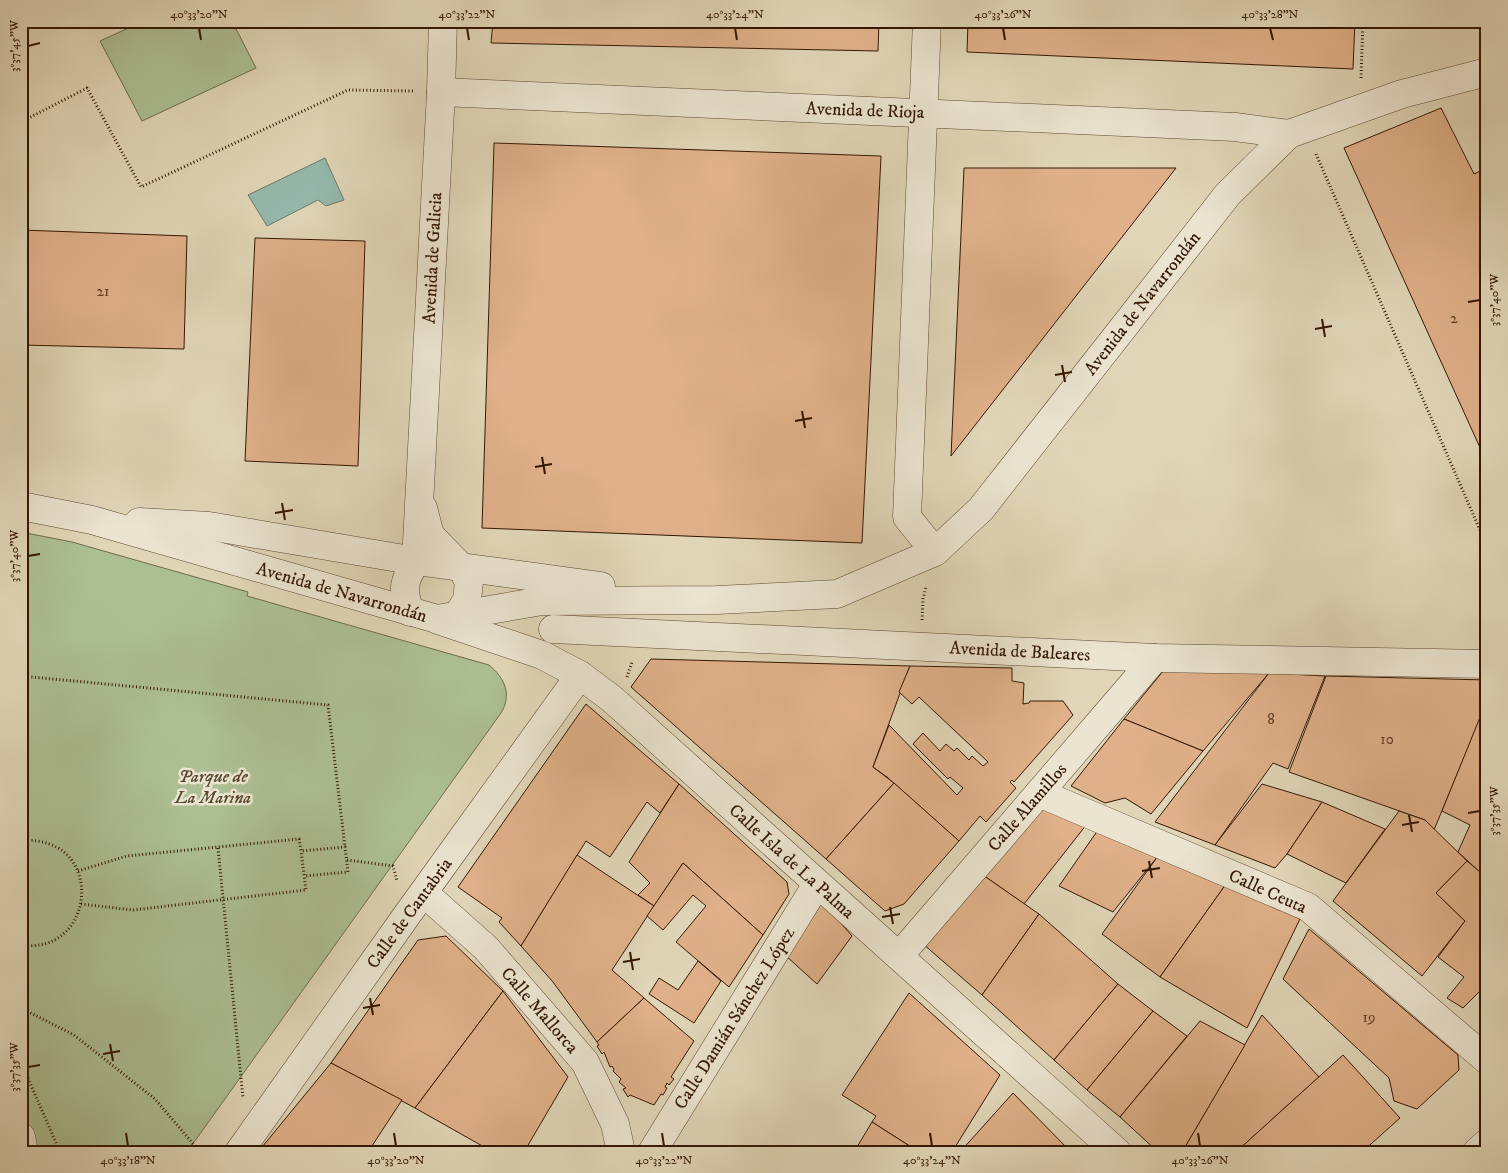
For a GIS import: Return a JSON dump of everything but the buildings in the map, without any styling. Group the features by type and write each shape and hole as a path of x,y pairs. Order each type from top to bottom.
{"street":[{"name":"Avenida de Galicia","path":"416,561 441,92 443,21"},
{"path":"927,21 907,517 935,552"},
{"name":"Avenida de Navarrondán","path":"21,506 92,520 410,612 447,617 542,601 717,600 837,594 935,552 981,508 1228,194 1297,131 1402,94 1487,72"},
{"name":"Avenida de Rioja","path":"441,92 1297,131"},
{"name":"Avenida de Galicia","path":"420,495 430,535 461,568"},
{"name":"Avenida de Navarrondán","path":"92,520 209,526 461,568 717,600"},
{"path":"410,612 404,594 406,578 416,561"},
{"path":"447,617 467,600 469,582 461,568"},
{"name":"Calle Isla de La Palma","path":"447,617 542,655 580,675 612,699 1117,1152"},
{"name":"Avenida de Baleares","path":"553,629 1155,658 1487,664"},
{"name":"Calle Alamillos","path":"899,956 1155,658"},
{"name":"Calle de Cantabria","path":"243,1146 580,675"},
{"name":"Calle Ceuta","path":"1040,793 1308,907 1487,1060"},
{"name":"Calle Damián Sánchez López","path":"659,1149 817,884"},
{"name":"Calle Mallorca","path":"424,893 486,948 585,1062 614,1124 621,1152"},
{"path":"21,1137 24,1152"},
{"path":"1477,1152 1487,1143"}],"path":[{"path":"1359,109 1363,21"},
{"path":"21,122 87,88 141,187 348,90 441,92"},
{"path":"1297,131 1487,546"},
{"path":"921,646 923,599 935,552"},
{"path":"21,676 328,705 348,872 304,876"},
{"path":"78,871 127,856 300,839 306,890 133,910 82,904"},
{"path":"21,841 37,841 54,846 68,856 78,871 82,887 82,904 75,921 64,934 49,943 32,947 21,945"},
{"path":"301,851 345,847"},
{"path":"218,848 243,1146"},
{"path":"347,860 392,866 407,915"},
{"path":"21,1008 74,1035 155,1099 200,1152"},
{"path":"21,1062 60,1152"}],"green space":[{"path":"144,21 232,21 256,68 142,121 100,41"},
{"name":"Parque de La Marina","path":"21,532 72,542 248,592 247,596 489,665 499,675 505,687 506,700 501,713 187,1152 21,1152"}],"water":[{"path":"325,158 344,200 326,206 318,200 267,226 248,195"}]}
